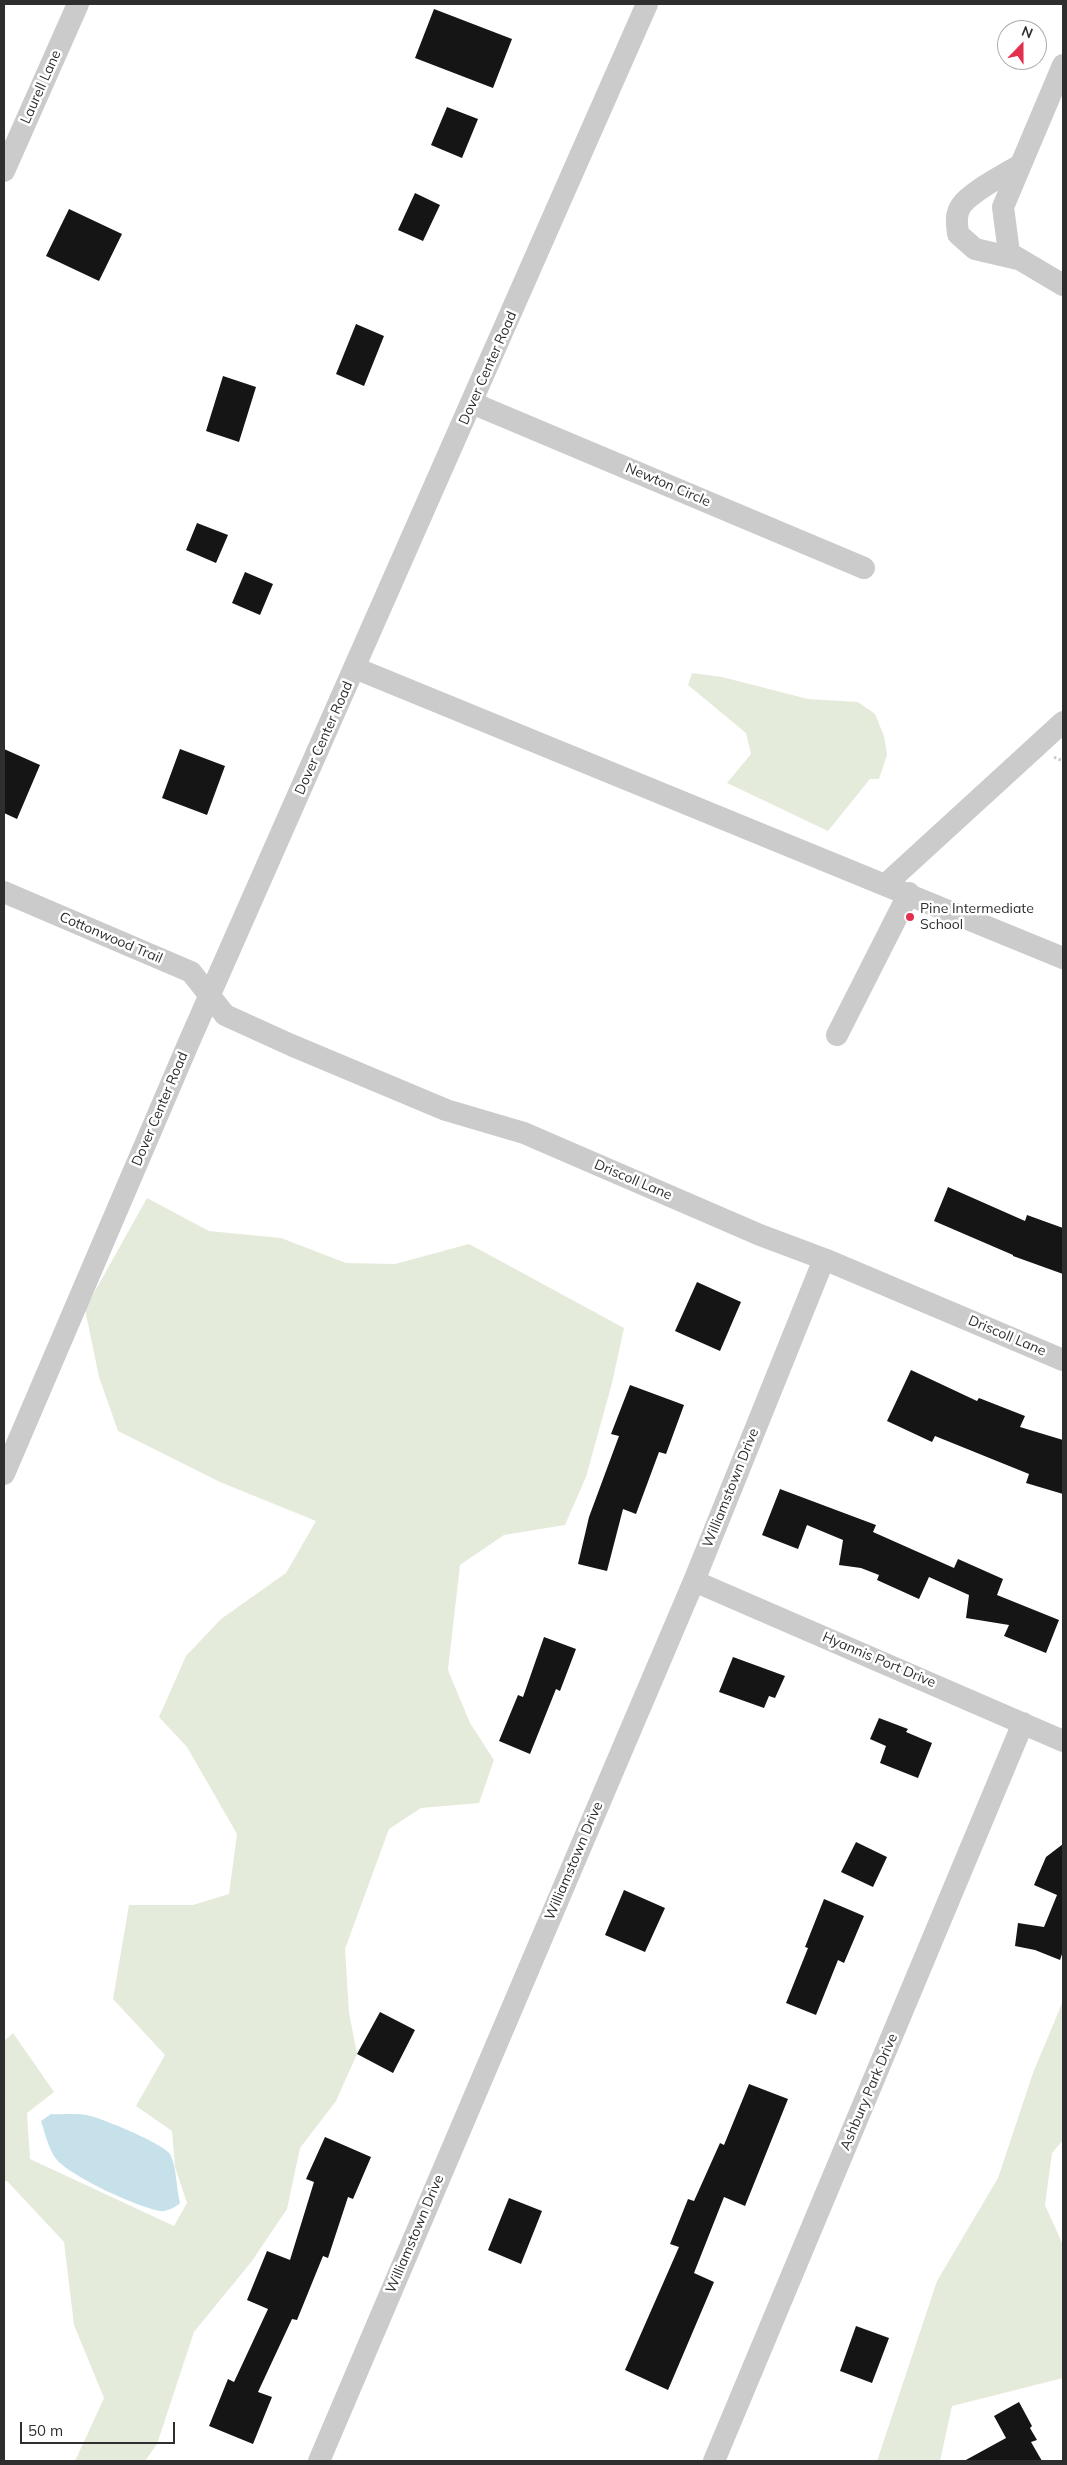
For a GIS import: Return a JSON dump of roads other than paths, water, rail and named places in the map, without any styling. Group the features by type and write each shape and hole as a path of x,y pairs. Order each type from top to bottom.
{"street":[{"name":"Laurell Lane","path":"4,171 78,4"},
{"name":"Dover Center Road","path":"4,1474 210,995 647,4"},
{"path":"1063,65 1003,207 1009,253 1063,285"},
{"path":"1018,259 975,249 958,234 956,218 961,206 968,200 1020,165"},
{"name":"Newton Circle","path":"472,403 864,568"},
{"path":"355,668 909,893 1063,958"},
{"path":"886,884 1063,722"},
{"name":"Cottonwood Trail","path":"4,892 191,972 210,995"},
{"path":"837,1035 909,893"},
{"name":"Driscoll Lane","path":"210,995 225,1015 291,1044 446,1110 524,1133 760,1235 824,1259 1063,1360"},
{"name":"Williamstown Drive","path":"318,2461 694,1580 824,1259"},
{"name":"Hyannis Port Drive","path":"694,1580 1063,1741"},
{"name":"Ashbury Park Drive","path":"714,2461 1023,1722"}],"water":[{"path":"51,2114 82,2114 93,2117 131,2132 165,2150 170,2154 174,2165 180,2203 173,2208 160,2211 136,2204 76,2175 57,2160 52,2152 41,2121"}],"place":[{"name":"Pine Intermediate School","path":"910,917"}]}
